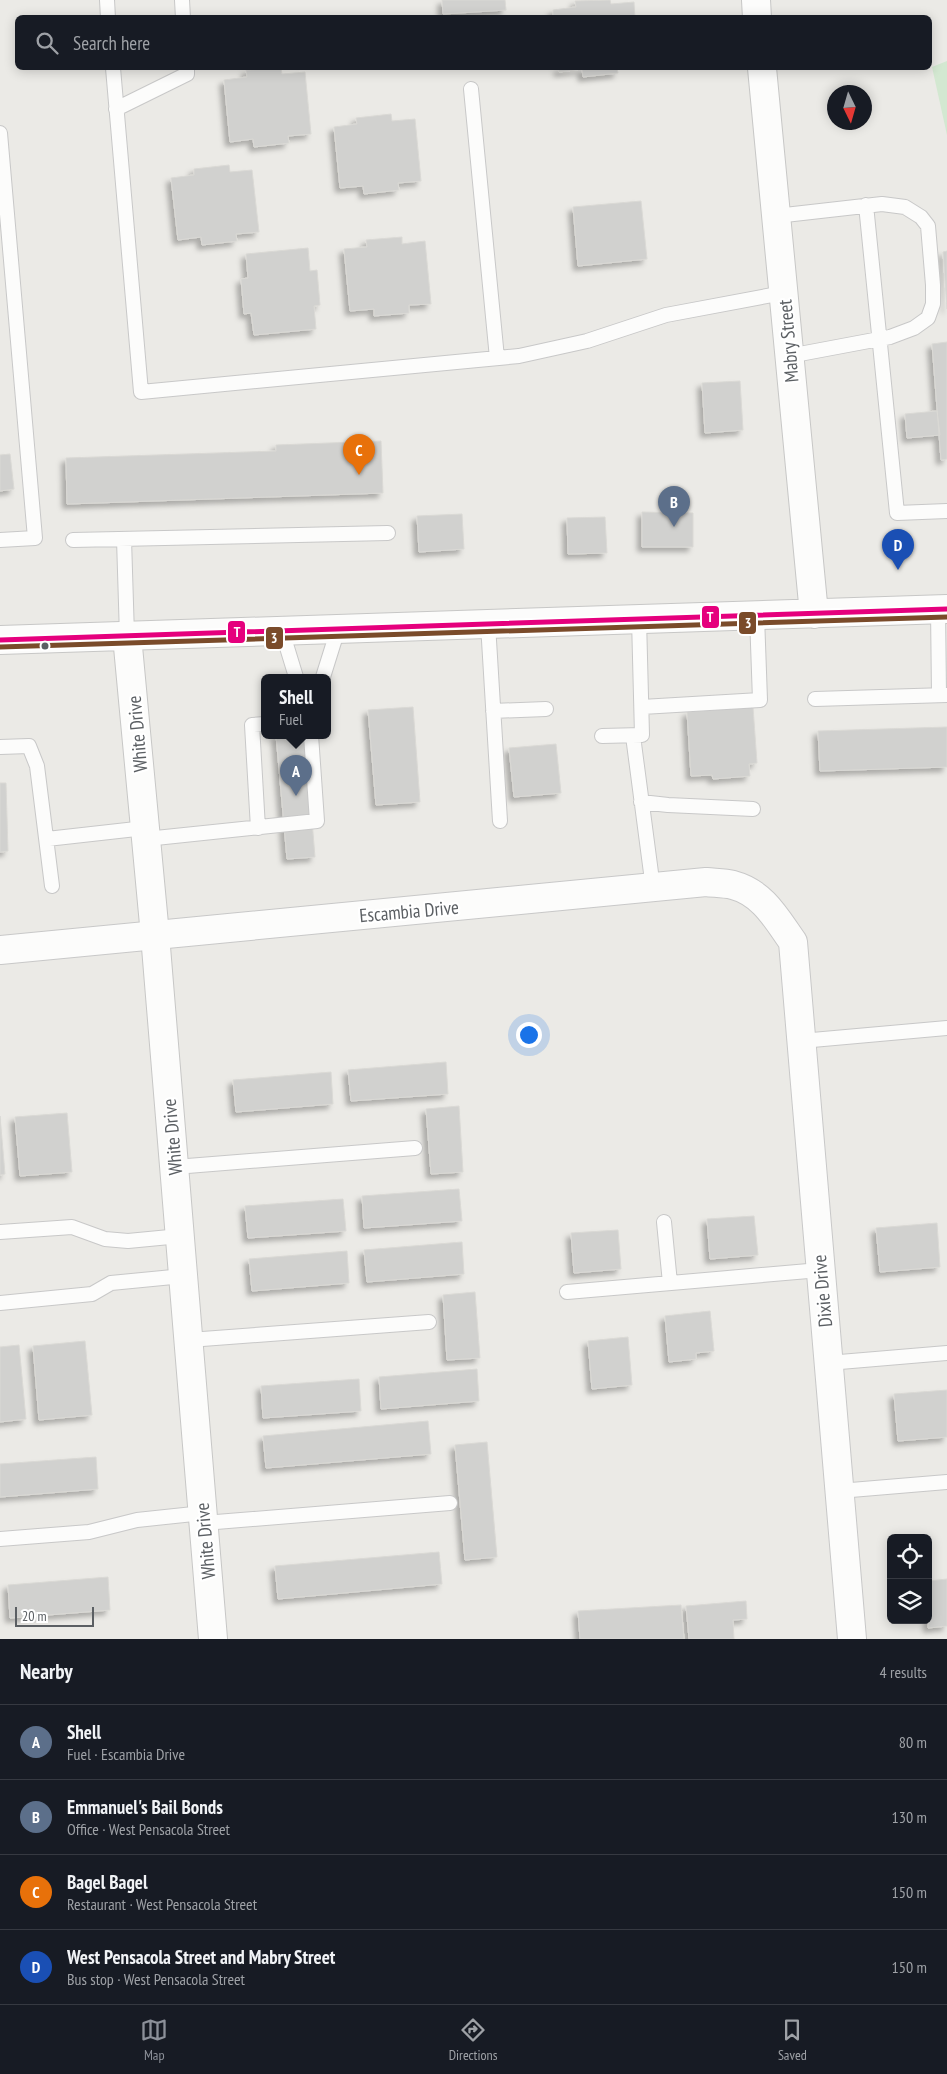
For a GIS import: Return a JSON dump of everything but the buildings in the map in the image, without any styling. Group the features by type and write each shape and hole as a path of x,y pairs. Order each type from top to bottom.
{"street":[{"path":"756,0 757,15"},
{"name":"Mabry Street","path":"762,70 814,614"},
{"path":"0,640 942,609"},
{"name":"White Drive","path":"127,636 175,1167 213,1639"},
{"name":"Escambia Drive","path":"0,950 706,882 733,885 757,896 766,903 793,942"},
{"name":"Dixie Drive","path":"793,942 852,1639"}],"lane":[{"path":"107,0 108,15"},
{"path":"182,0 183,15"},
{"path":"113,70 141,392 519,356 586,341 666,315 783,293"},
{"path":"116,109 187,74 187,70"},
{"path":"471,89 498,358"},
{"path":"0,132 5,257 35,538 0,540"},
{"path":"776,216 882,204 905,207 921,217 928,226 933,285 933,304 928,318 914,328 880,339 789,356"},
{"path":"866,206 898,513 947,512"},
{"path":"74,540 388,533"},
{"path":"124,539 127,636"},
{"path":"815,699 943,695 942,609"},
{"path":"642,707 760,700 757,616"},
{"path":"602,736 642,735 639,619"},
{"path":"488,624 500,821"},
{"path":"324,674 338,629"},
{"path":"282,631 295,674"},
{"path":"493,711 546,708"},
{"path":"258,828 252,725 261,724"},
{"path":"633,736 653,888"},
{"path":"47,839 258,828 318,821 311,739"},
{"path":"0,747 29,746 37,766 52,886"},
{"path":"642,802 668,806 753,809"},
{"path":"801,1041 947,1028"},
{"path":"175,1167 415,1148"},
{"path":"664,1222 670,1283"},
{"path":"0,1232 72,1227 105,1239 120,1241 180,1236"},
{"path":"567,1292 820,1270"},
{"path":"0,1303 92,1294 111,1283 183,1276"},
{"path":"188,1340 429,1322"},
{"path":"828,1363 947,1353"},
{"path":"839,1491 947,1482"},
{"path":"0,1539 89,1532 138,1520 203,1518 450,1503"}],"green space":[{"path":"947,61 947,135 932,67"}],"transit line":[{"name":"T","path":"0,640 947,609"},
{"name":"3","path":"0,647 947,617"}],"place":[{"name":"Bagel Bagel","path":"359,475"},
{"name":"Emmanuel's Bail Bonds","path":"674,527"},
{"name":"West Pensacola Street and Mabry Street","path":"898,570"},
{"name":"Shell","path":"296,796"}]}
